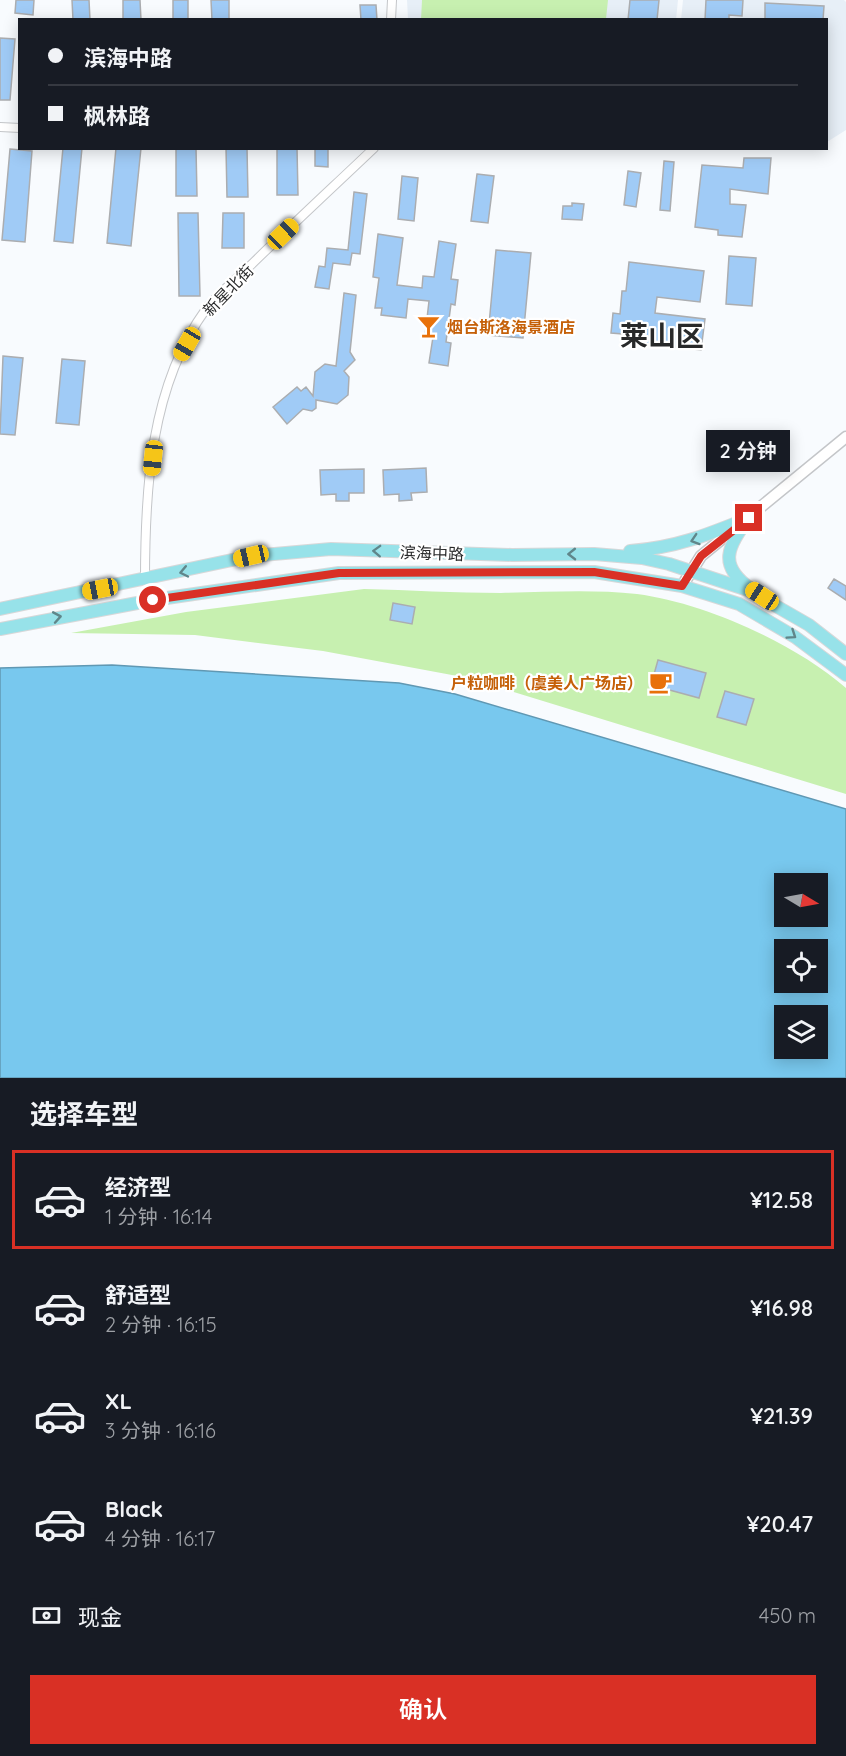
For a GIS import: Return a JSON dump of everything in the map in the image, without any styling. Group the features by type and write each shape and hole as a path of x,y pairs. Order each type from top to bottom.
{"main road":[{"path":"594,554 664,548 698,539 749,518"},
{"path":"749,518 733,540 729,565 734,574 747,586 776,605"},
{"name":"滨海中路","path":"0,609 251,556 331,549 500,555 594,554 642,558 692,570 748,591 809,625 846,654"},
{"name":"滨海中路","path":"0,628 153,600 339,573 594,572 682,586 738,604 770,621 846,675"}],"street":[{"path":"391,18 392,0"},
{"path":"0,127 18,128"},
{"name":"新星北街","path":"145,580 145,538 153,458 162,404 177,361 207,308 372,150"},
{"path":"682,586 701,556 846,437"}],"shaded area":[{"path":"407,0 678,0 676,18 408,18"},
{"path":"683,0 844,0 846,2 846,130 828,141 828,18 681,18"}],"green space":[{"path":"422,0 608,0 606,18 421,18"},
{"path":"364,589 484,593 620,592 691,606 748,628 801,656 846,688 846,794 468,678 323,651 195,635 71,633 186,612"}],"water":[{"path":"112,665 399,683 455,694 846,809 846,1078 0,1078 0,668"}],"building":[{"path":"16,0 34,0 33,15 15,13"},
{"path":"72,0 89,0 90,18 73,18"},
{"path":"123,0 140,0 141,18 123,18"},
{"path":"173,0 188,0 188,18 173,18"},
{"path":"211,0 229,0 229,18 212,18"},
{"path":"630,0 659,0 657,18 628,18"},
{"path":"706,0 743,0 742,16 705,18"},
{"path":"765,3 824,6 823,18 765,18"},
{"path":"360,5 376,5 377,18 361,18"},
{"path":"0,38 15,39 10,100 0,100"},
{"path":"10,149 32,151 25,242 2,240"},
{"path":"63,150 82,150 73,243 54,241"},
{"path":"116,150 141,150 131,246 107,243"},
{"path":"176,150 196,150 197,196 176,196"},
{"path":"226,150 247,150 248,197 227,197"},
{"path":"277,150 297,150 298,195 277,195"},
{"path":"315,150 328,150 328,167 315,166"},
{"path":"744,158 771,158 768,194 730,189 730,204 746,205 742,237 718,235 718,230 695,227 702,165 743,168"},
{"path":"664,161 674,162 670,211 660,210"},
{"path":"628,171 641,173 636,207 624,205"},
{"path":"477,174 494,176 488,223 471,221"},
{"path":"402,176 418,178 414,221 398,219"},
{"path":"354,192 367,194 360,254 352,253 350,265 333,263 329,289 315,287 319,266 325,267 327,248 348,250"},
{"path":"572,203 584,204 582,220 562,219 563,206 572,206"},
{"path":"178,213 198,213 200,296 179,296"},
{"path":"223,213 244,213 244,248 222,248"},
{"path":"378,234 403,238 397,285 422,288 423,276 434,277 439,241 456,244 451,279 458,280 455,305 451,304 446,342 451,343 448,366 429,363 433,337 425,336 429,301 408,299 406,318 381,315 382,308 375,308 379,278 373,277"},
{"path":"496,250 531,253 523,338 488,335"},
{"path":"729,256 756,258 752,306 726,304"},
{"path":"629,262 704,271 700,302 657,297 655,313 705,319 701,350 622,341 623,334 611,333 613,313 620,314 622,291 626,291"},
{"path":"344,293 356,295 350,352 355,360 344,371 349,377 348,395 337,404 316,400 316,408 312,411 303,409 287,424 273,407 297,387 301,391 306,387 313,396 315,372 325,364 336,366"},
{"path":"3,356 23,358 15,435 0,434"},
{"path":"62,359 85,361 79,425 56,423"},
{"path":"426,468 427,492 411,493 412,500 399,501 399,494 384,495 383,470"},
{"path":"364,469 364,493 349,493 349,501 336,501 336,494 321,495 320,470"},
{"path":"834,579 846,586 846,600 828,588"},
{"path":"393,603 415,607 412,624 390,620"},
{"path":"658,660 706,673 699,698 651,685"},
{"path":"725,691 754,699 746,725 717,717"}],"place":[{"name":"烟台斯洛海景酒店","path":"429,327"},
{"name":"户粒咖啡（虞美人广场店）","path":"661,683"}],"district":[{"name":"莱山区","path":"662,335"}],"route":[{"path":"153,600 339,573 594,572 682,586 701,556 749,518"}]}
